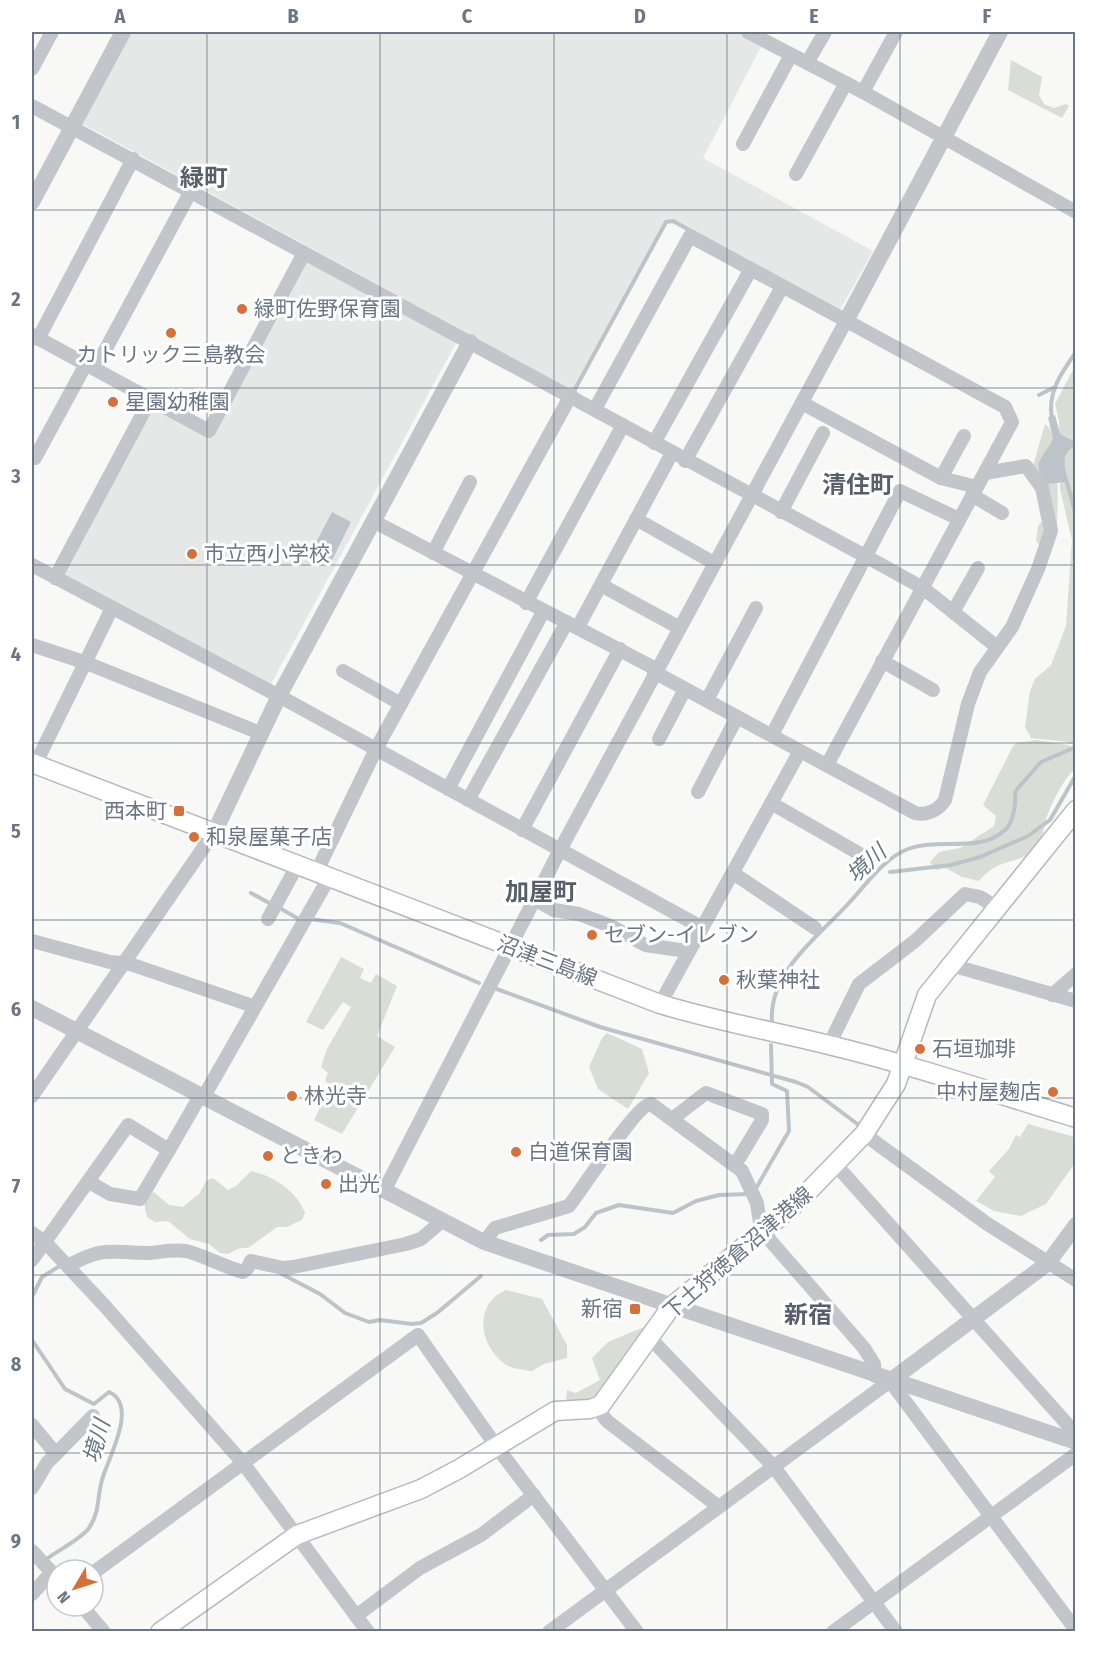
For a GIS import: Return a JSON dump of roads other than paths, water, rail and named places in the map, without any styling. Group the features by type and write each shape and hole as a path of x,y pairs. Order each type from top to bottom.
{"main road":[{"name":"沼津三島線","path":"33,764 215,831 660,1004 721,1022 829,1045 903,1065 1076,1118"},
{"name":"下土狩徳倉沼津港線","path":"597,1408 606,1399 671,1307 761,1230 799,1201 864,1134 888,1099 903,1065 927,995 1076,810"},
{"path":"160,1632 297,1535 421,1489 555,1411 597,1408"}],"street":[{"path":"32,69 52,32"},
{"path":"32,201 123,32"},
{"path":"748,32 763,35 791,55 863,92 1076,212"},
{"path":"807,63 825,32"},
{"path":"863,92 896,32"},
{"path":"384,1191 509,946 678,627 846,321 1000,32"},
{"path":"742,144 791,55"},
{"path":"796,174 846,83"},
{"path":"32,106 571,395 685,461 867,557 922,588 997,647"},
{"path":"134,159 35,337 209,431 304,253"},
{"path":"35,458 91,367 191,191"},
{"path":"595,409 690,236 1005,407 1012,422 827,765"},
{"path":"654,443 751,268"},
{"path":"685,461 782,287"},
{"path":"32,1096 215,831 279,696 470,342"},
{"path":"89,1182 110,1194 140,1199 202,1097 253,1006 323,874 376,749 571,395"},
{"path":"55,578 150,400"},
{"path":"802,402 941,478 975,491 1002,513"},
{"path":"526,603 623,425"},
{"path":"781,512 823,434"},
{"path":"941,478 964,436"},
{"path":"468,800 573,624 601,585 672,453"},
{"path":"373,521 543,612 573,624 620,649 685,689 915,813 925,814 938,808 945,800 968,704 980,672 1012,627 1038,569 1051,531 1042,488 1026,466 985,473"},
{"path":"433,553 470,482"},
{"path":"772,735 900,491 959,519"},
{"path":"636,519 714,563"},
{"path":"32,565 279,696 701,927"},
{"path":"953,612 978,568"},
{"path":"601,585 678,627"},
{"path":"33,764 112,608"},
{"path":"707,700 756,608"},
{"path":"448,789 543,612"},
{"path":"32,645 84,662 260,733"},
{"path":"522,830 620,649"},
{"path":"882,661 933,690"},
{"path":"343,671 401,704"},
{"path":"659,739 685,689"},
{"path":"698,792 737,717"},
{"path":"660,1004 687,951 800,751"},
{"path":"771,803 867,858"},
{"path":"272,910 298,864"},
{"path":"733,873 815,928"},
{"path":"829,1045 859,984 915,941 965,894 980,897 997,908"},
{"path":"534,899 554,910 579,914 613,927 645,945 687,951"},
{"path":"32,941 122,964 130,964 253,1006"},
{"path":"951,965 1076,1001"},
{"path":"1052,994 1076,974"},
{"path":"32,1008 484,1242 1076,1442"},
{"path":"672,1119 706,1093 762,1114 762,1120 735,1165"},
{"path":"484,1242 495,1228 569,1206 597,1163 646,1104 656,1107 735,1165 749,1183 757,1203 761,1230 864,1348 883,1378 991,1516 1076,1630"},
{"path":"32,1260 128,1125 169,1150"},
{"path":"864,1134 986,1223 1076,1280"},
{"path":"836,1165 1076,1434"},
{"path":"68,1266 105,1250 150,1253 171,1250 188,1251 220,1266 243,1272 250,1261 293,1268 406,1244 421,1239 442,1221"},
{"path":"549,1632 774,1467 883,1378 972,1319 1048,1263 1068,1252 1076,1224"},
{"path":"32,1233 45,1242 68,1266 243,1463 368,1632"},
{"path":"105,1564 418,1335 496,1446 637,1632"},
{"path":"649,1337 774,1467 896,1632"},
{"path":"597,1408 607,1421 718,1507"},
{"path":"32,1488 41,1475 40,1472 93,1416"},
{"path":"32,1425 56,1454"},
{"path":"834,1632 1076,1454"},
{"path":"356,1616 420,1568 474,1540 534,1495"},
{"path":"32,1551 45,1565"},
{"path":"32,1594 45,1583"},
{"path":"92,1618 104,1632"}],"waterway":[{"path":"574,391 666,222 673,221 691,231"},
{"name":"境川","path":"1052,419 1053,392 1060,376 1076,352"},
{"path":"1039,395 1055,387"},
{"name":"境川","path":"772,1023 773,1005 786,972 797,957 883,865 908,849 932,844 971,843 995,837 1008,827 1015,807 1015,793 1018,788 1041,762 1076,747"},
{"path":"890,872 951,865 980,857 1028,836 1050,820 1076,775"},
{"path":"251,893 271,904"},
{"path":"278,907 297,918"},
{"path":"310,919 340,923 479,983"},
{"path":"494,988 600,1027 796,1082 808,1087 860,1126"},
{"name":"境川","path":"755,1190 789,1131 787,1091 772,1084 771,1045"},
{"name":"境川","path":"541,1240 548,1235 574,1234 585,1227 596,1213 619,1205 673,1213 696,1201 719,1195 749,1194"},
{"name":"境川","path":"32,1297 42,1277 63,1264"},
{"name":"境川","path":"280,1273 320,1294 345,1313 369,1322 380,1320 412,1324 421,1323 437,1313 481,1276"},
{"name":"境川","path":"32,1340 65,1389 94,1404 109,1392 118,1399 122,1420 102,1480 93,1522 80,1536 48,1558"}],"place":[{"name":"緑町佐野保育園","path":"242,309"},
{"name":"カトリック三島教会","path":"171,333"},
{"name":"星園幼稚園","path":"113,402"},
{"name":"市立西小学校","path":"192,554"},
{"name":"西本町","path":"179,811"},
{"name":"和泉屋菓子店","path":"194,837"},
{"name":"セブン-イレブン","path":"592,935"},
{"name":"秋葉神社","path":"724,980"},
{"name":"石垣珈琲","path":"920,1049"},
{"name":"中村屋麹店","path":"1053,1092"},
{"name":"林光寺","path":"292,1096"},
{"name":"白道保育園","path":"516,1152"},
{"name":"ときわ","path":"268,1156"},
{"name":"出光","path":"326,1184"},
{"name":"新宿","path":"635,1309"}],"district":[{"name":"緑町","path":"204,178"},
{"name":"清住町","path":"858,485"},
{"name":"加屋町","path":"541,892"},
{"name":"新宿","path":"808,1315"}]}
